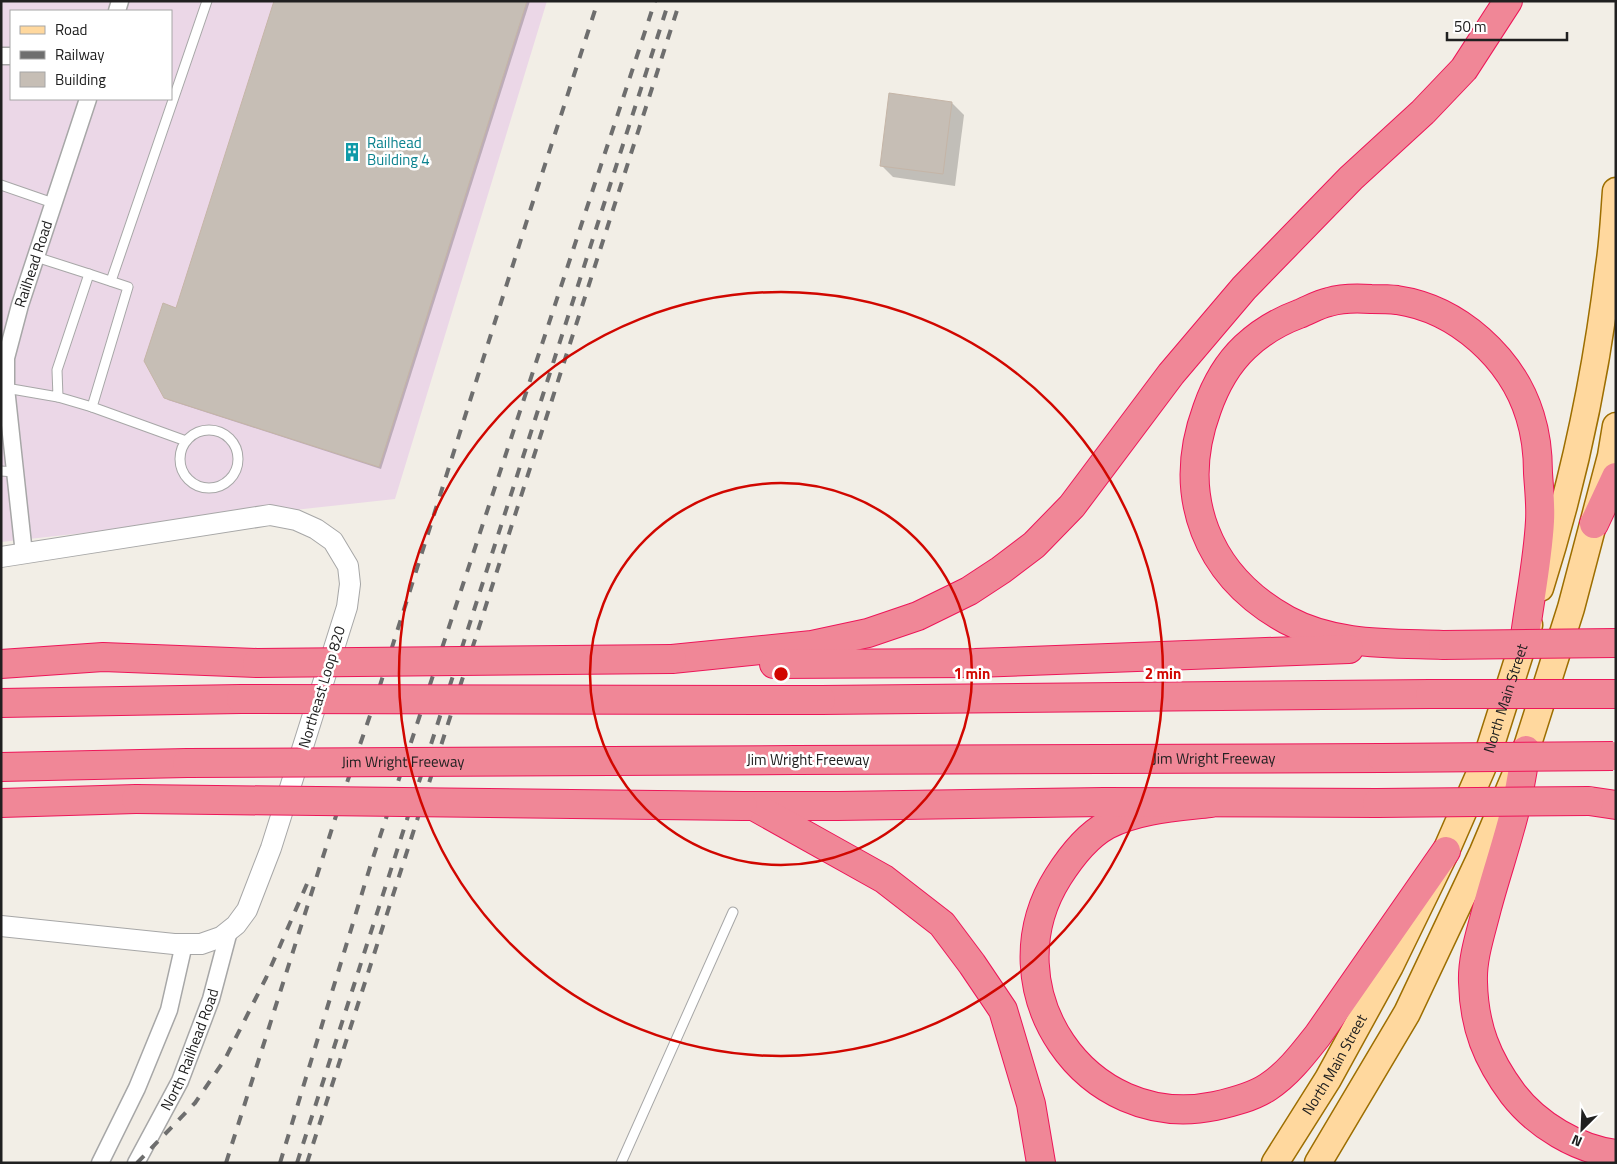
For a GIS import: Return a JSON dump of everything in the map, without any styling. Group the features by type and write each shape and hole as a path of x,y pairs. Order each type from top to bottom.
{"highway":[{"path":"1,664 104,657 257,663 672,659 812,645 868,633 918,616 969,591 1001,570 1034,545 1072,506 1171,374 1244,288 1351,178 1423,112 1464,69 1508,1"},
{"path":"1442,645 1348,641 1289,621 1259,602 1238,584 1219,560 1207,536 1195,492 1196,450 1201,425 1215,387 1244,348 1265,330 1290,317 1329,302 1361,298 1397,300 1440,313 1462,325 1506,367 1518,387 1530,414 1537,443 1540,520 1525,636"},
{"path":"1594,524 1616,477"},
{"path":"672,659 727,664 975,663 1442,645 1616,643"},
{"path":"1,704 241,700 821,700 1616,694"},
{"path":"1526,750 1516,807 1476,954 1472,981 1475,1009 1483,1042 1492,1065 1524,1108 1547,1126 1573,1140 1602,1152 1616,1154"},
{"name":"Jim Wright Freeway","path":"1,767 187,763 1615,756"},
{"path":"1,803 136,800 749,806 1085,802 1616,801"},
{"path":"1589,801 1616,805"},
{"path":"1210,803 1137,814 1107,826 1086,842 1066,864 1051,888 1043,907 1037,931 1035,956 1038,990 1047,1019 1060,1042 1078,1065 1100,1082 1118,1093 1139,1102 1170,1108 1202,1109 1249,1097 1268,1087 1296,1062 1318,1035 1446,851"},
{"path":"749,806 884,879 942,924 1003,1010 1032,1104 1041,1163"}],"main road":[{"name":"North Main Street","path":"1275,1163 1328,1079 1390,966 1446,851 1487,758 1552,551 1576,456 1596,360 1610,266 1616,191"},
{"path":"1318,1163 1407,1013 1483,852 1526,750 1571,608 1611,456 1616,426"}],"street":[{"name":"Railhead Road","path":"24,554 8,471 6,358 20,305 88,100"},
{"name":"Northeast Loop 820","path":"1,557 270,515 296,520 316,529 333,542 348,566 350,584 347,607 273,840 247,910 236,925 221,937 200,944 1,926"},
{"name":"North Railhead Road","path":"136,1163 180,1080 211,999 229,931"},
{"path":"100,1163 137,1088 170,1010 184,944"}],"lane":[{"path":"111,282 207,1"},
{"path":"1,185 53,203"},
{"path":"36,257 128,288 92,407"},
{"path":"58,396 57,370 89,274"},
{"path":"6,388 58,396 186,441"},
{"path":"210,430 219,432 227,437 234,444 238,462 230,479 222,485 212,488 194,484 181,469 181,449 186,441 192,435 210,430"},
{"path":"621,1163 732,912"}],"shaded area":[{"path":"1,1 547,1 395,499 1,542"}],"building":[{"name":"Railhead Building 4","path":"274,1 527,1 379,467 164,398 144,361 163,303 176,308"},
{"path":"889,93 952,102 943,174 880,166"}],"railway":[{"path":"226,1163 598,1"},
{"path":"280,1163 370,867 655,1"},
{"path":"297,1163 669,1"},
{"path":"307,1163 680,1"},
{"path":"137,1163 195,1103 225,1059 266,978 310,877"}],"place":[{"name":"Railhead Building 4","path":"352,152"}]}
